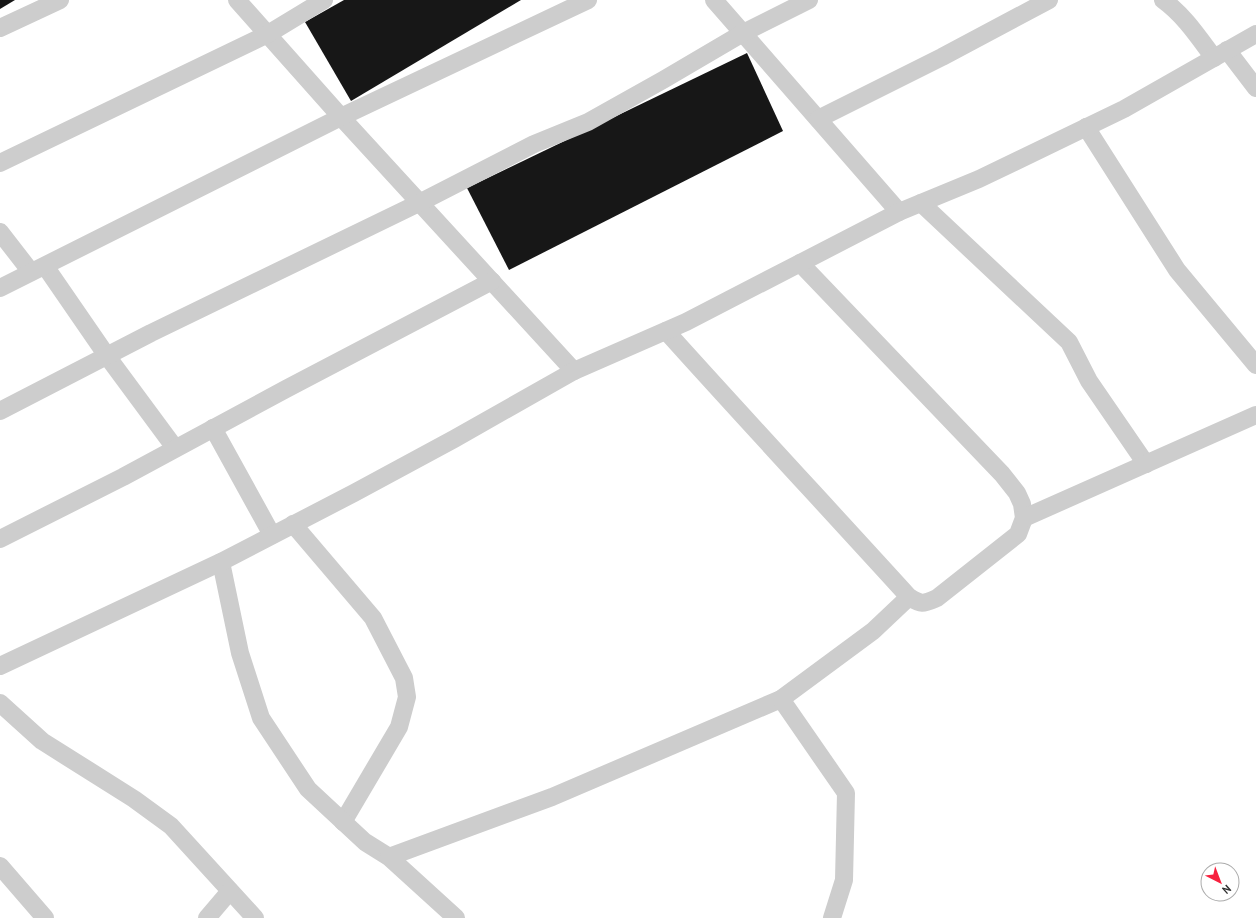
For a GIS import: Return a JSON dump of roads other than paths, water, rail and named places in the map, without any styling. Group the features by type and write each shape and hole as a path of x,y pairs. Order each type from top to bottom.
{"street":[{"path":"0,28 60,0"},
{"path":"237,0 341,117 421,202 574,371"},
{"path":"0,163 268,34 324,0"},
{"path":"0,288 341,117 588,0"},
{"path":"714,0 898,212"},
{"path":"0,411 151,333 421,202 534,144 588,122 742,33 809,0"},
{"path":"818,119 1049,0"},
{"path":"1164,0 1196,34 1221,54 1256,88"},
{"path":"0,666 221,562 454,439 574,371 686,322 898,212 979,178 1124,109 1256,34"},
{"path":"1086,127 1177,270 1256,365"},
{"path":"921,203 1068,342 1089,381 1146,464"},
{"path":"0,232 38,269 107,356 175,448"},
{"path":"666,331 761,437 812,490 909,597 919,603 937,598 1018,534 1024,518 1022,504 1017,493 1002,474 800,263"},
{"path":"0,539 123,477 175,448 492,281"},
{"path":"1024,518 1256,415"},
{"path":"213,428 272,535"},
{"path":"293,524 373,618 404,678 407,698 399,728 344,822"},
{"path":"221,562 240,653 261,718 308,789 365,842 389,857 456,918"},
{"path":"389,857 552,797 781,699 873,631 909,597"},
{"path":"781,699 846,794 844,880 832,918"},
{"path":"0,703 42,741 134,799 171,826 255,918"},
{"path":"0,866 45,918"},
{"path":"207,918 230,890"}]}
